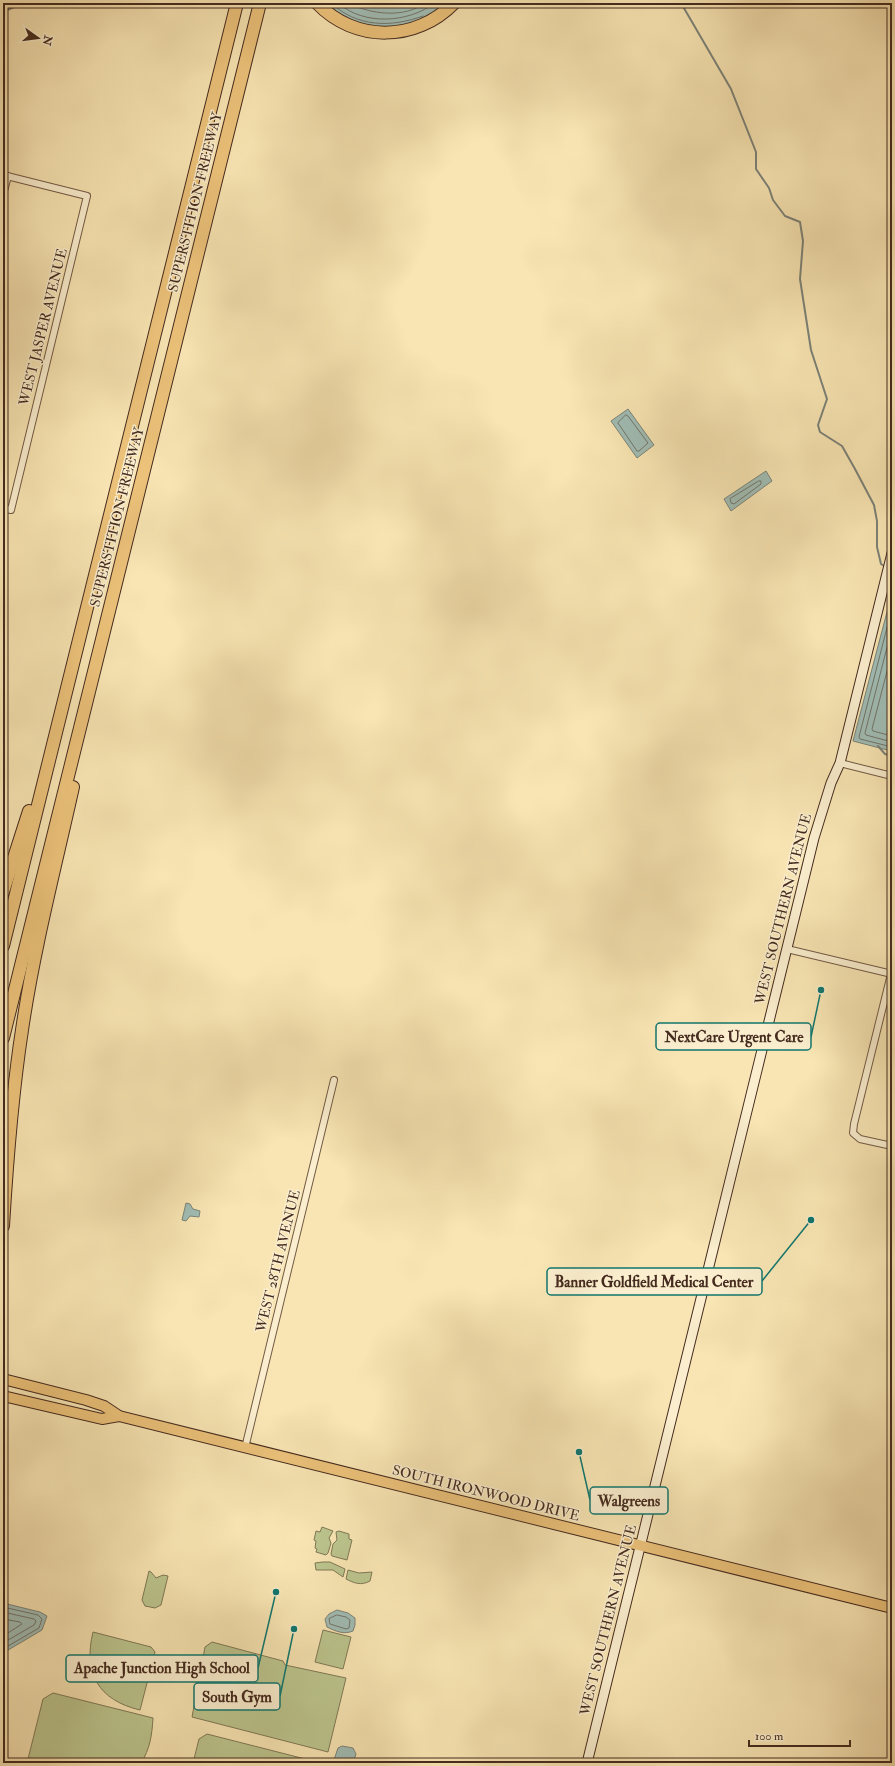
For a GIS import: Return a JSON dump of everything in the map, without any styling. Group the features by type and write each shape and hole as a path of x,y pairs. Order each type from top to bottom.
{"highway":[{"name":"SUPERSTITION FREEWAY","path":"3,946 237,3"},
{"name":"SUPERSTITION FREEWAY","path":"3,1038 260,3"},
{"path":"318,3 330,15 348,25 364,31 379,33 407,30 426,24 438,17 454,3"},
{"path":"3,1226 7,1157 22,1030 35,960 82,747 97,660"},
{"path":"3,892 56,732"}],"main road":[{"name":"WEST SOUTHERN AVENUE","path":"586,1763 821,812 840,763 892,555"},
{"name":"SOUTH IRONWOOD DRIVE","path":"3,1379 86,1400 104,1406 119,1416 892,1608"},
{"name":"SOUTH IRONWOOD DRIVE","path":"3,1396 102,1419 119,1416"}],"street":[{"path":"3,195 5,175"},
{"name":"WEST JASPER AVENUE","path":"3,508 10,510 87,196 5,175"},
{"path":"840,763 892,776"},
{"path":"787,949 892,974 853,1133 860,1139 892,1146"},
{"name":"WEST 28TH AVENUE","path":"245,1448 334,1080"}],"green space":[{"path":"322,1527 333,1531 329,1538 331,1543 326,1555 316,1552 317,1549 315,1548 316,1541 314,1540 316,1531 320,1532"},
{"path":"339,1531 349,1534 349,1539 352,1540 347,1560 332,1556 331,1554 333,1544 337,1540 336,1532"},
{"path":"330,1562 345,1569 343,1577 333,1570 316,1570 315,1563"},
{"path":"348,1570 359,1573 372,1572 370,1581 358,1583 346,1579"},
{"path":"149,1571 156,1578 163,1575 168,1576 161,1605 155,1608 145,1606 142,1600"},
{"path":"323,1630 351,1637 343,1669 315,1662"},
{"path":"93,1632 151,1647 155,1652 140,1710 114,1699 104,1692 97,1683 92,1672 90,1660 90,1647"},
{"path":"212,1642 283,1661 285,1665 346,1678 328,1752 192,1717 205,1647"},
{"path":"53,1693 153,1718 150,1742 141,1763 27,1763 43,1699"},
{"path":"207,1734 313,1761 313,1763 193,1763 199,1739"}],"water":[{"path":"325,3 448,3 445,7 411,25 372,28 338,15"},
{"path":"628,409 654,445 637,458 611,421"},
{"path":"766,471 772,481 731,511 724,499"},
{"path":"892,593 892,749 891,751 853,741"},
{"path":"186,1203 190,1204 193,1209 200,1211 199,1217 190,1216 186,1221 182,1220"},
{"path":"3,1603 40,1612 47,1616 42,1630 3,1653"},
{"path":"337,1610 348,1613 355,1618 353,1631 343,1633 327,1627 325,1619 329,1614"},
{"path":"342,1746 353,1748 356,1754 353,1763 333,1763 338,1748"}],"waterway":[{"path":"3,12 23,3"},
{"path":"681,3 731,89 756,152 756,169 769,188 773,200 785,216 800,222 803,241 800,279 811,350 827,399 818,425 820,432 842,446 874,505 877,521 877,547 881,564 886,567"},
{"path":"878,746 885,754 892,756"}],"place":[{"name":"NextCare Urgent Care","path":"821,990"},
{"name":"Banner Goldfield Medical Center","path":"811,1220"},
{"name":"Walgreens","path":"579,1452"},
{"name":"Apache Junction High School","path":"276,1592"},
{"name":"South Gym","path":"294,1629"}]}
